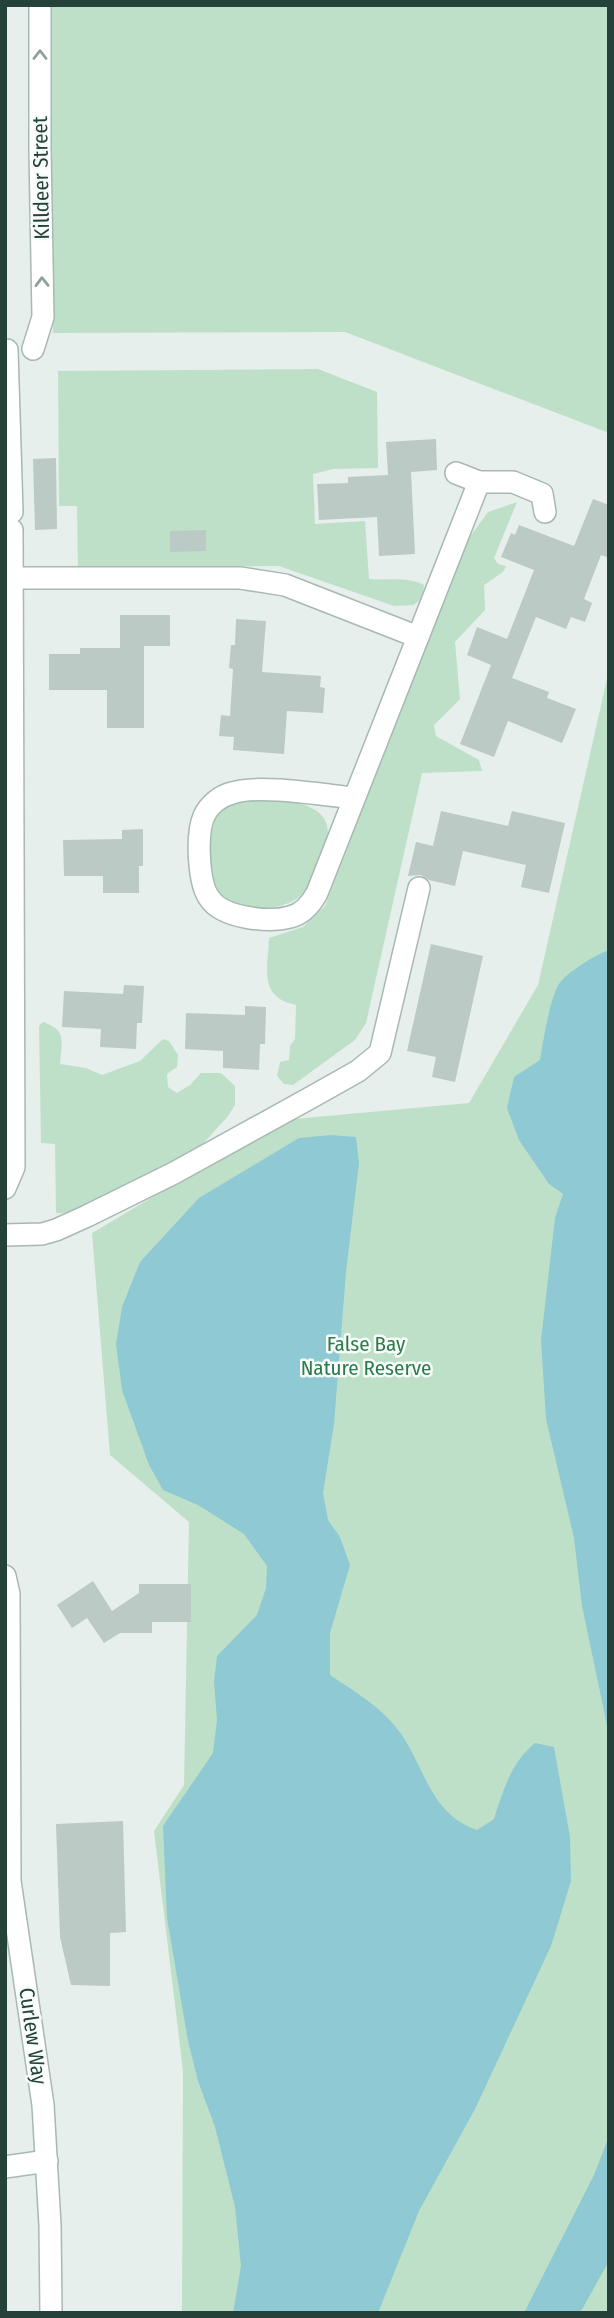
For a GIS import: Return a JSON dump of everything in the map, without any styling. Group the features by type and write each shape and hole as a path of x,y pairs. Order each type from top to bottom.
{"street":[{"name":"Killdeer Street","path":"6,350 41,348 40,5"},
{"path":"5,1188 14,1167 9,578 12,521 6,350"},
{"path":"456,473 478,482 513,482 542,494 545,512"},
{"path":"354,798 250,789 220,797 209,807 203,818 201,832 201,877 210,901 236,915 275,919 291,917 311,905 317,893 478,482"},
{"path":"9,578 240,578 285,584 418,637"},
{"path":"5,1235 42,1234 87,1216 174,1173 358,1071 380,1053 419,888"},
{"name":"Curlew Way","path":"5,1576 9,1594 7,1829 10,1881 43,2105 51,2313"},
{"path":"5,2167 47,2161"}],"green space":[{"path":"50,5 609,5 609,433 345,332 53,333"},
{"path":"318,369 377,392 378,468 333,469 313,474 315,524 365,521 369,579 417,582 424,585 423,598 413,605 394,606 279,566 78,568 77,506 59,506 58,371"},
{"path":"517,502 494,558 498,564 506,566 503,572 484,585 485,610 455,642 460,699 434,725 436,736 479,760 482,771 422,773 366,1023 355,1040 293,1085 284,1084 277,1076 280,1062 289,1060 290,1046 295,1039 296,1005 276,996 270,988 267,971 269,938 303,927 325,906 466,542 488,512"},
{"name":"False Bay Nature Reserve","path":"609,670 609,2313 182,2313 183,2071 154,1831 184,1785 189,1522 110,1455 92,1233 283,1120 469,1103 538,985"},
{"path":"250,797 302,804 322,816 327,826 327,840 308,885 293,901 281,906 255,908 232,902 223,896 214,878 210,853 216,818 227,805"},
{"path":"43,1022 59,1033 62,1043 60,1064 86,1068 102,1075 140,1061 163,1039 169,1041 178,1055 177,1067 167,1074 168,1087 177,1093 190,1085 201,1073 221,1073 235,1086 235,1105 191,1157 82,1214 56,1213 55,1144 41,1143 39,1026"}],"water":[{"path":"609,950 609,1735 582,1606 574,1538 546,1419 541,1340 555,1218 563,1194 549,1184 519,1140 507,1108 514,1077 540,1060 550,1009 559,984 582,964"},
{"path":"331,1135 356,1137 359,1163 346,1272 334,1424 323,1493 328,1520 340,1537 350,1565 330,1633 330,1675 388,1718 405,1740 428,1785 447,1812 477,1830 494,1819 509,1778 527,1751 535,1743 554,1747 570,1837 571,1881 551,1946 475,2109 419,2211 378,2313 233,2313 241,2266 235,2207 215,2127 198,2081 188,2041 167,1918 163,1826 213,1753 217,1720 214,1682 217,1656 257,1615 266,1588 267,1566 244,1534 198,1505 163,1490 149,1465 122,1390 116,1344 122,1307 140,1262 199,1198 299,1138"},
{"path":"609,2136 609,2261 580,2313 524,2313 594,2175"}],"building":[{"path":"436,439 437,470 411,472 415,554 379,556 377,517 319,520 317,484 348,483 348,477 388,475 386,442"},
{"path":"56,458 57,529 35,530 33,459"},
{"path":"593,499 609,505 609,558 601,555 584,599 592,603 585,622 571,617 566,629 536,617 512,678 549,692 547,698 576,709 562,743 508,721 494,757 460,744 491,665 467,655 477,627 507,639 534,570 501,557 511,533 515,535 519,525 574,546"},
{"path":"206,530 206,551 170,552 170,531"},
{"path":"120,615 170,615 170,646 144,646 144,728 107,728 107,690 49,690 49,654 80,654 80,648 120,648"},
{"path":"236,619 266,621 262,672 321,676 320,687 325,688 323,713 287,711 284,754 233,750 234,737 219,736 221,715 230,716 233,669 229,668 231,645 235,645"},
{"path":"441,811 508,826 512,811 565,823 549,893 521,887 526,865 463,851 455,886 429,880 421,875 408,876 416,842 433,846"},
{"path":"143,829 143,866 139,866 139,893 103,893 103,876 64,876 63,840 122,839 122,830"},
{"path":"431,944 483,956 455,1082 432,1077 436,1057 407,1051"},
{"path":"124,985 144,986 142,1023 137,1023 136,1049 100,1047 101,1029 62,1027 64,991 123,994"},
{"path":"245,1006 266,1007 265,1044 260,1044 259,1070 223,1068 223,1051 185,1049 186,1013 245,1015"},
{"path":"93,1581 112,1611 139,1593 139,1584 191,1584 191,1622 152,1622 152,1633 120,1633 104,1643 87,1618 72,1628 57,1605"},
{"path":"123,1821 126,1932 110,1933 110,1986 71,1985 60,1937 56,1824"}]}
